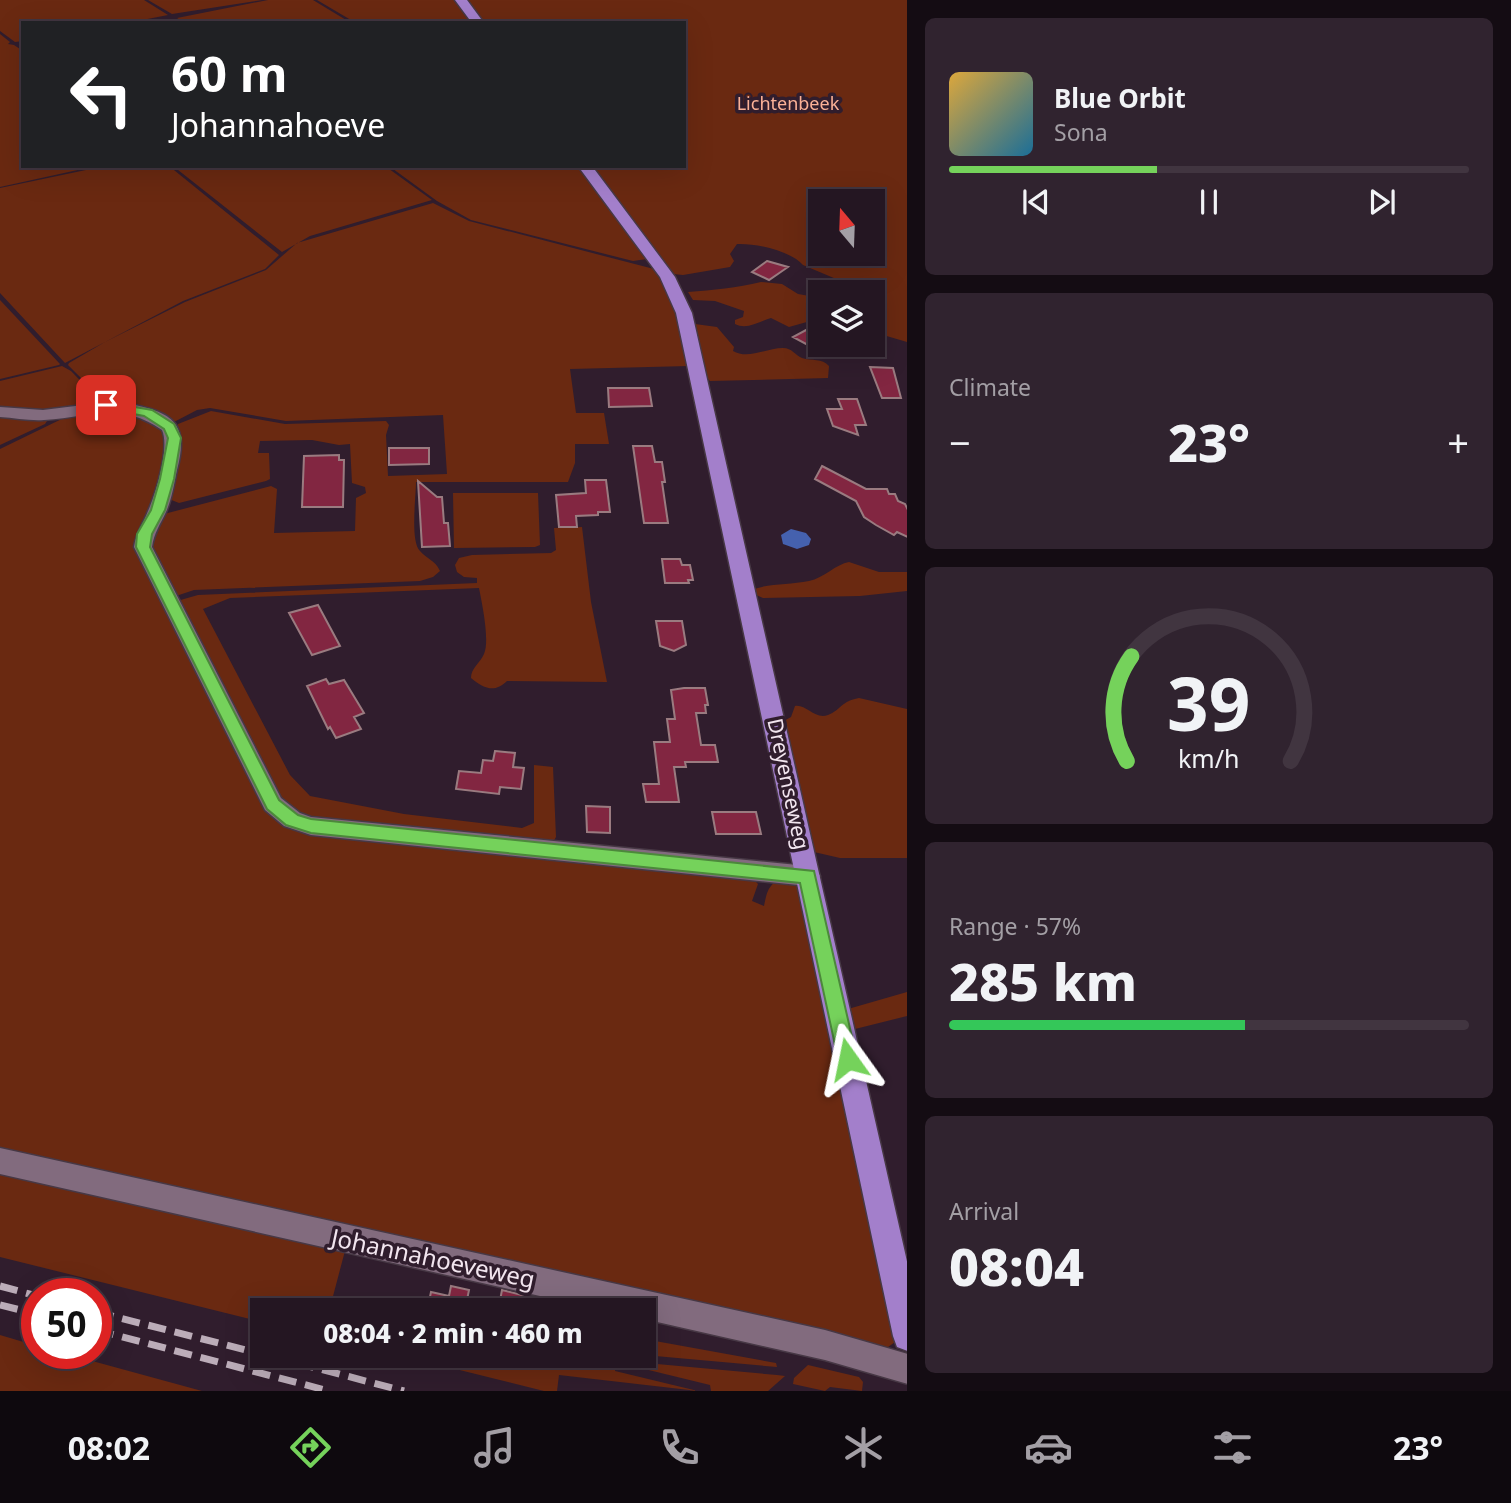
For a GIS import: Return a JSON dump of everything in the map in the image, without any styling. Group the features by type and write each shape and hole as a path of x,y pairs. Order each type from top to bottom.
{"main road":[{"path":"461,0 477,21"},
{"name":"Dreyenseweg","path":"586,168 667,277 684,313 907,1336"}],"street":[{"path":"0,412 43,415 116,406 148,413 169,427 174,438 174,449 158,510 145,534 143,547 273,804 292,820 311,826 808,876"},
{"name":"Johannahoeveweg","path":"0,1161 825,1345 907,1369"}],"green space":[{"path":"0,0 144,0 168,15 137,21 21,21 21,41 15,42 0,31"},
{"path":"148,0 262,0 172,14"},
{"path":"268,0 313,0 348,21 182,21 177,18"},
{"path":"317,0 455,0 471,21 353,21"},
{"name":"Lichtenbeek","path":"465,0 907,0 907,342 885,336 885,280 839,280 803,265 773,249 737,244 730,254 734,261 730,267 683,275 673,274 592,168 686,168 686,21 481,21"},
{"path":"0,34 10,42 8,44 21,50 21,168 87,168 0,187"},
{"path":"95,168 171,168 279,255 265,269 183,301 65,363 0,293 0,188"},
{"path":"176,168 388,168 432,200 310,236 282,252"},
{"path":"392,168 579,168 647,259 633,261 471,220 437,201"},
{"path":"433,203 469,221 654,269 673,302 689,366 570,369 576,413 604,413 609,444 575,444 575,463 568,482 416,482 415,538 420,551 436,564 440,571 433,577 420,581 194,590 173,597 148,546 164,514 271,486 277,489 274,533 355,531 356,498 366,493 365,487 352,483 350,444 339,445 312,440 260,441 258,453 269,453 270,479 179,503 169,499 175,431 178,424 211,411 285,424 386,421 389,425 386,435 388,476 447,474 443,415 286,421 210,408 197,410 174,422 165,421 106,403 69,363 185,302 266,270 297,243"},
{"path":"761,282 782,284 798,294 808,296 808,322 789,327 771,318 753,325 739,326 735,324 735,320 743,317 744,311 715,301 693,300 688,292"},
{"path":"0,300 60,364 59,365 0,379"},
{"path":"695,324 717,327 734,347 733,351 739,353 751,354 786,348 802,358 823,362 829,366 828,378 710,381 705,376"},
{"path":"62,366 71,371 103,404 60,411 0,410 0,381"},
{"path":"106,407 155,419 170,439 162,479 140,534 288,824 750,876 758,884 752,901 764,906 770,888 779,879 799,883 895,1342 884,1350 0,1155 0,449 74,413"},
{"path":"0,414 49,418 45,424 0,445"},
{"path":"453,493 538,493 540,545 454,548"},
{"path":"582,527 591,602 607,682 507,681 498,687 489,688 476,682 471,678 471,674 486,648 479,588 230,598 203,609 290,775 310,796 404,814 522,828 534,823 534,765 553,767 556,837 553,842 313,822 278,802 177,601 198,595 477,583 477,578 464,577 457,572 455,565 459,558 472,555 551,553 556,550 554,528"},
{"path":"849,562 879,572 907,572 907,591 860,596 763,598 754,594 754,589 761,587 814,579"},
{"path":"859,698 907,709 907,858 840,858 814,852 810,846 782,722 791,717 795,706 823,716 848,701"},
{"path":"907,992 907,1016 851,1030 848,1009"},
{"path":"0,1167 346,1247 333,1298 250,1298 250,1319 112,1285 112,1278 85,1278 0,1257"},
{"path":"0,1335 21,1341 21,1369 112,1369 112,1366 202,1391 0,1391"},
{"path":"656,1341 776,1363 777,1367 656,1356"},
{"path":"656,1364 785,1376 768,1391 711,1391 710,1385 640,1368 656,1368"},
{"path":"808,1365 859,1377 863,1382 862,1391 830,1387 825,1391 793,1384 794,1378"},
{"path":"451,1368 615,1368 615,1371 698,1391 559,1375 557,1391 544,1391"}],"water":[{"path":"791,529 806,533 811,539 809,545 797,549 783,544 781,535"}],"building":[{"path":"767,261 788,267 769,280 752,272"},
{"path":"808,329 808,345 793,337"},
{"path":"870,367 893,368 901,398 882,398"},
{"path":"608,388 649,388 652,406 609,407"},
{"path":"838,399 857,399 866,425 855,425 858,435 833,426 827,409 842,409"},
{"path":"633,446 652,446 655,462 662,462 668,523 644,523"},
{"path":"389,448 429,448 429,464 389,465"},
{"path":"339,455 339,460 344,460 343,507 302,507 304,456"},
{"path":"822,466 866,489 887,489 889,494 895,494 898,501 907,508 907,537 897,532 894,535 876,525 864,517 856,501 815,479"},
{"path":"585,480 606,480 610,512 576,516 577,527 559,527 556,495 586,493"},
{"path":"418,481 437,497 442,497 444,523 448,523 450,546 422,547"},
{"path":"662,559 680,559 682,565 690,565 693,580 688,580 689,583 665,583"},
{"path":"318,605 340,646 312,655 289,613"},
{"path":"656,621 682,621 686,645 674,651 660,646"},
{"path":"326,679 329,684 344,680 364,713 354,717 361,729 336,738 330,727 328,729 307,686"},
{"path":"705,688 708,705 705,705 706,713 696,713 701,745 715,745 718,762 685,762 686,767 674,767 679,802 646,802 643,784 659,784 654,742 670,742 667,719 675,719 671,690"},
{"path":"495,751 515,753 513,767 524,768 521,789 500,787 499,794 456,789 459,771 481,773 483,760 493,761"},
{"path":"586,806 610,807 610,833 587,832"},
{"path":"712,812 756,812 761,834 716,834"},
{"path":"451,1286 469,1290 467,1298 430,1298 431,1292 449,1296"},
{"path":"502,1290 526,1296 526,1298 500,1298"}],"railway":[{"path":"0,1286 21,1292"},
{"path":"0,1305 21,1310"},
{"path":"112,1316 250,1351"},
{"path":"112,1334 329,1391"},
{"path":"316,1368 404,1391"}],"route":[{"path":"106,405 148,413 169,427 174,438 167,479 158,510 145,534 143,547 273,804 292,820 311,826 808,876 848,1059"}]}
